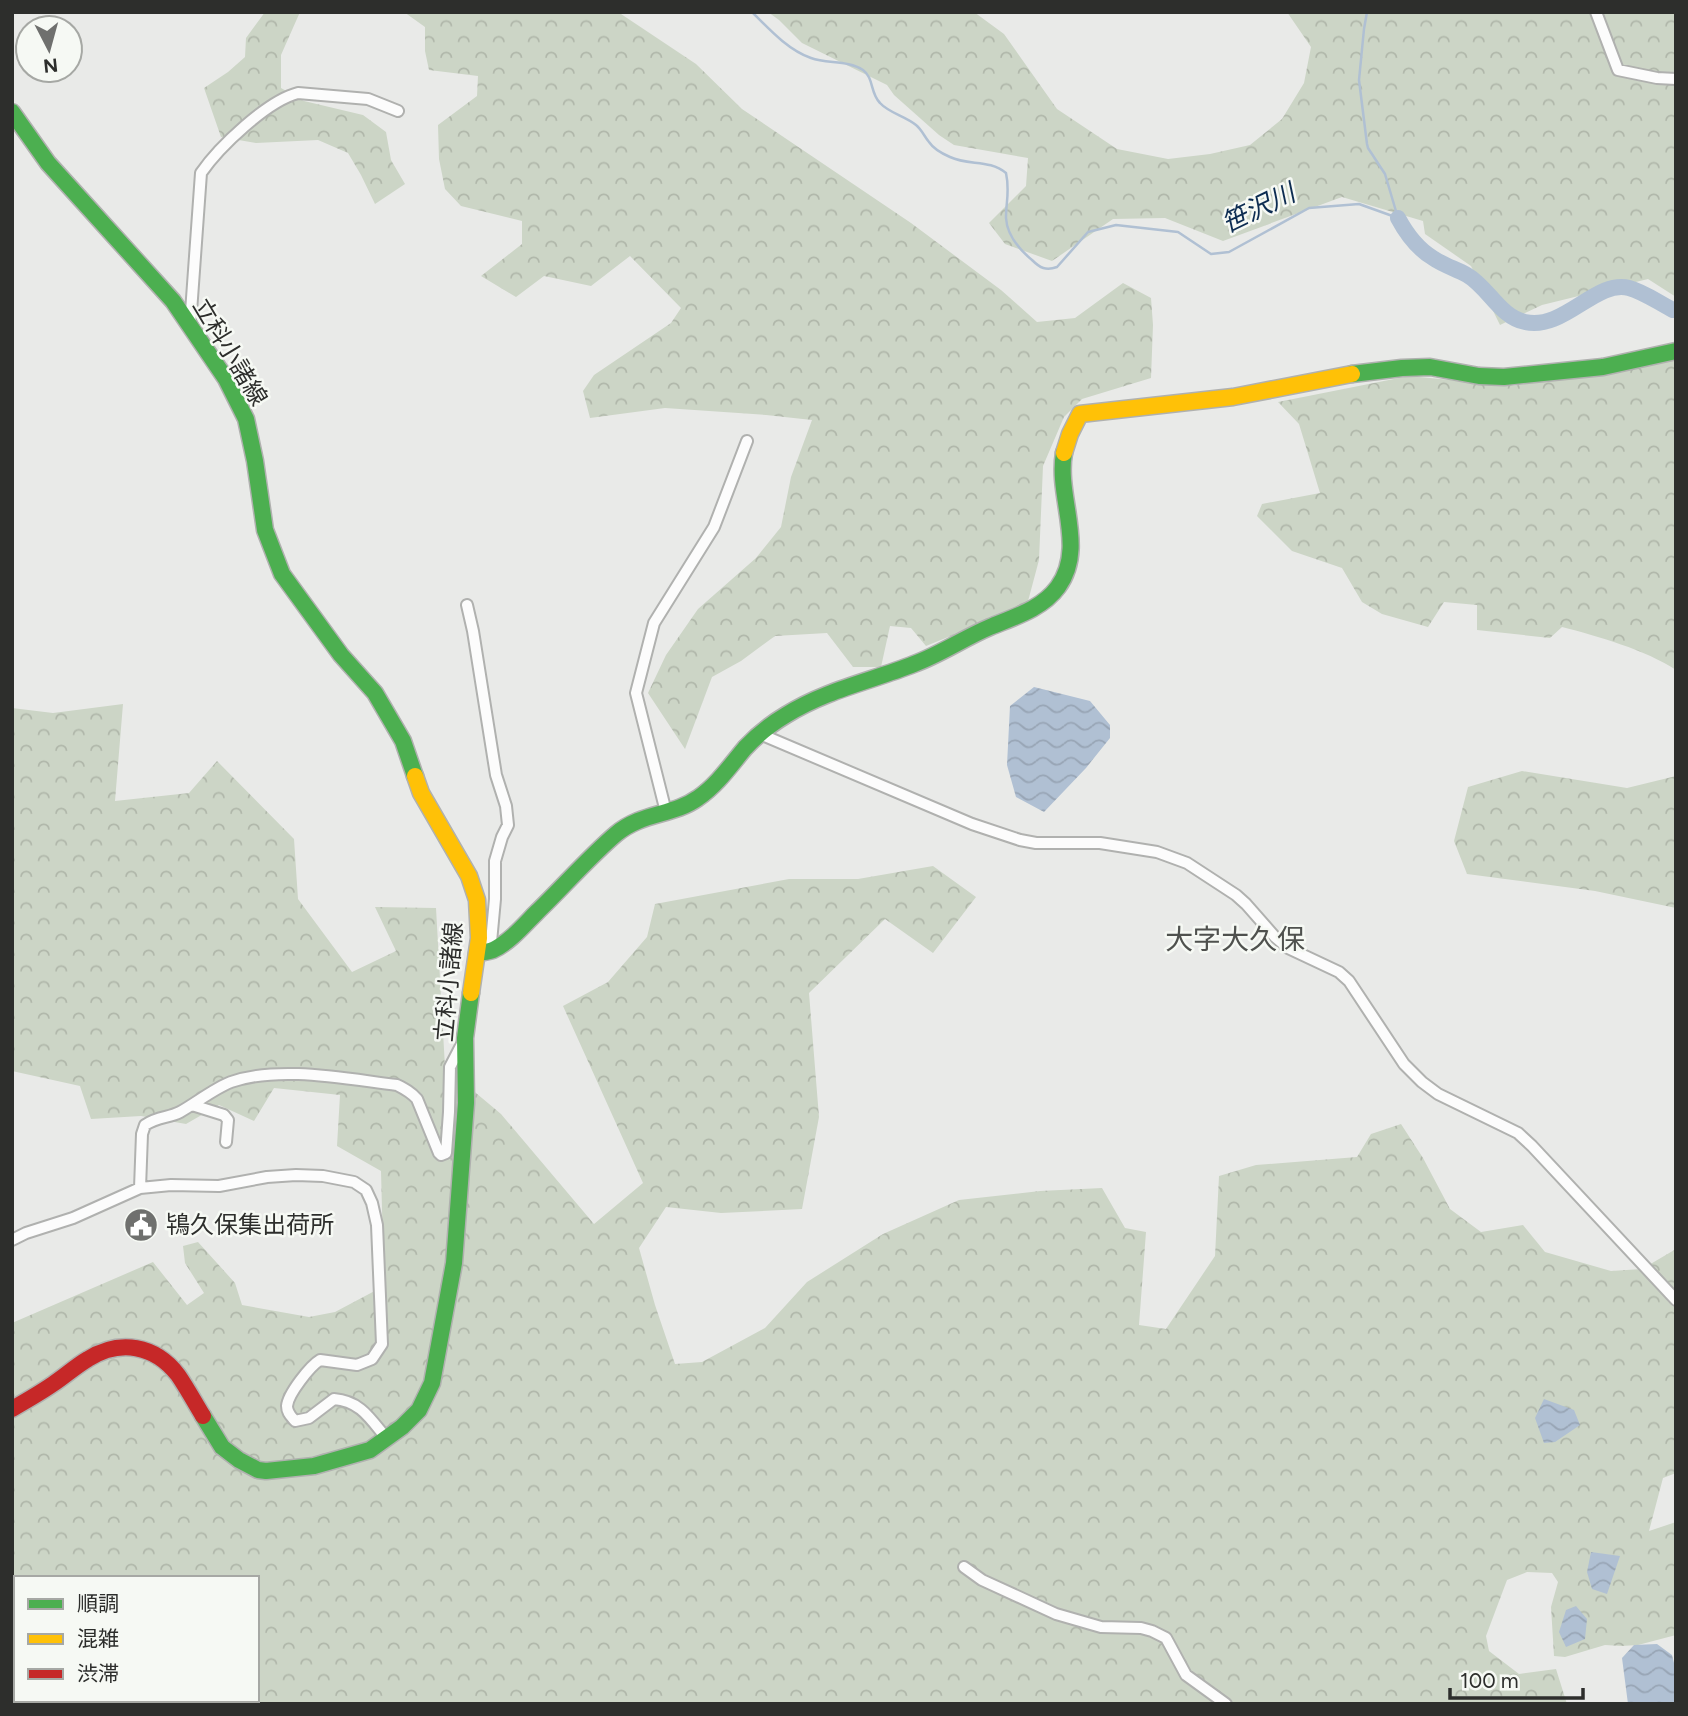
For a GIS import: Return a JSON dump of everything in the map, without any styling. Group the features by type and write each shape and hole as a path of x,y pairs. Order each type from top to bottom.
{"main road":[{"name":"立科小諸線","path":"12,112 48,163 156,281 226,379 246,419 265,530 282,574 335,647 375,693 390,717 403,741 421,793 469,876 477,900 479,925 465,1038 467,1103 454,1264 432,1383 419,1410 402,1427 370,1450 314,1466 266,1471 249,1466 222,1447 177,1374 166,1363 156,1354 129,1346 100,1352 12,1409"},
{"path":"477,953 492,950 516,933 617,833 635,821 684,807 709,790 760,734 778,720 807,703 855,682 915,664 990,627 1024,614 1051,595 1060,585 1069,566 1072,551 1061,468 1066,443 1080,414 1233,397 1349,374 1402,368 1430,367 1479,376 1504,377 1603,367 1676,351"}],"street":[{"path":"1596,12 1618,70 1676,79"},
{"path":"190,326 201,173 209,162 255,117 287,96 298,93 368,99 398,111"},
{"path":"666,812 636,693 654,623 715,527 747,441"},
{"path":"467,605 496,775 506,806 508,825 495,861 491,942 477,953"},
{"path":"760,734 972,824 1020,840 1036,844 1100,844 1157,852 1187,863 1205,874 1236,895 1288,948 1339,972 1349,981 1404,1064 1422,1082 1438,1094 1518,1133 1676,1300"},
{"path":"140,1188 142,1135 145,1125 155,1119 179,1113 229,1083 276,1073 397,1085 417,1099 442,1155 446,1153 450,1067 465,1038"},
{"path":"192,1105 224,1115 228,1120 226,1142"},
{"path":"12,1240 73,1218 140,1188 171,1185 219,1186 267,1177 296,1175 341,1178 354,1182 366,1190 377,1225 382,1344 372,1359 357,1365 320,1360 314,1364 287,1402 288,1413 295,1421 309,1418 334,1399 348,1400 363,1410 387,1439"},
{"path":"964,1567 982,1580 1056,1614 1101,1627 1153,1631 1166,1638 1186,1675 1226,1704"}],"green space":[{"path":"265,12 300,12 281,55 281,88 304,101 363,115 386,132 391,160 405,184 375,204 348,153 318,140 256,143 221,137 204,88 245,57 246,38"},
{"path":"404,12 618,12 696,64 742,109 911,223 1001,290 1037,322 1075,318 1123,283 1151,298 1151,378 1082,399 1064,417 1043,466 1039,560 1027,605 926,646 911,628 890,626 881,667 853,667 827,633 775,636 741,661 712,677 685,749 648,693 666,655 698,609 756,558 781,527 791,477 812,420 665,408 590,418 583,391 594,375 671,323 681,308 630,256 591,286 544,276 516,297 481,276 522,244 522,221 461,206 445,189 439,159 438,125 477,96 478,76 429,70 425,51 425,27"},
{"path":"768,12 974,12 1004,34 1057,109 1117,149 1168,159 1210,154 1250,145 1282,119 1304,83 1311,47 1287,12 1676,12 1676,297 1648,279 1542,305 1500,325 1471,266 1425,234 1423,221 1342,197 1223,241 1165,218 1113,219 1052,261 1005,244 989,223 1026,186 1028,158 954,145 894,95 887,85 802,43"},
{"path":"1676,359 1676,670 1636,650 1562,627 1550,638 1477,630 1477,605 1444,602 1428,627 1382,614 1362,602 1342,568 1292,551 1257,516 1262,504 1320,493 1299,424 1278,402 1409,376 1513,386"},
{"path":"123,704 115,801 189,793 217,761 294,839 298,899 352,972 396,951 375,907 436,908 445,1067 501,1114 594,1224 643,1183 563,1006 608,982 647,937 655,904 789,879 858,879 933,866 976,897 933,953 885,919 809,993 819,1117 802,1209 721,1213 666,1207 639,1248 675,1364 702,1362 765,1328 807,1282 883,1234 959,1200 1040,1191 1102,1188 1125,1228 1146,1232 1139,1325 1166,1329 1215,1256 1219,1176 1256,1165 1357,1157 1371,1134 1401,1124 1450,1209 1481,1232 1523,1225 1545,1252 1611,1271 1642,1269 1676,1249 1676,1473 1663,1478 1649,1531 1676,1522 1676,1635 1638,1645 1605,1645 1565,1657 1554,1656 1551,1607 1558,1582 1552,1573 1527,1572 1507,1580 1486,1636 1489,1651 1519,1674 1556,1669 1567,1704 12,1704 12,1323 153,1262 187,1305 204,1293 185,1263 183,1246 198,1242 235,1283 242,1305 309,1317 335,1312 384,1286 381,1171 337,1146 340,1095 274,1088 254,1121 219,1105 186,1124 141,1116 91,1119 80,1086 12,1071 12,708 53,713"},
{"path":"1522,771 1627,788 1676,776 1676,908 1595,891 1467,874 1454,841 1468,787"}],"water":[{"path":"1034,687 1090,701 1110,725 1110,738 1044,812 1016,797 1007,765 1010,706"},
{"path":"1544,1399 1574,1410 1580,1425 1555,1442 1544,1443 1535,1418"},
{"path":"1591,1552 1620,1556 1607,1594 1592,1589 1587,1572"},
{"path":"1576,1606 1587,1619 1585,1639 1566,1647 1559,1632 1566,1610"},
{"path":"1657,1644 1672,1655 1676,1671 1676,1704 1628,1704 1622,1658 1634,1645"}],"waterway":[{"name":"笹沢川","path":"752,12 794,50 817,60 851,65 863,70 869,77 880,103 916,125 941,153 957,160 993,166 1006,173 1006,218 1009,230 1023,252 1043,268 1057,267 1088,232 1116,225 1178,232 1211,254 1229,252 1309,208 1359,204 1398,218"},
{"path":"1367,12 1359,80 1367,144 1385,174 1398,218"},
{"name":"笹沢川","path":"1398,218 1422,250 1441,263 1467,275 1508,314 1525,322 1539,323 1553,319 1592,297 1617,287 1635,290 1676,310"}],"traffic: fast":[{"path":"12,112 48,163 173,301 226,379 246,419 265,530 282,574 341,655 375,693 403,741 415,776"},
{"path":"1352,374 1430,367 1479,376 1504,377 1603,367 1676,351"},
{"path":"477,953 493,950 511,938 616,834 636,822 688,804 705,793 754,739 786,715 833,692 924,660 980,631 1027,612 1044,601 1058,587 1066,572 1070,555 1064,453"},
{"path":"203,1416 222,1447 239,1460 266,1471 314,1466 370,1450 402,1427 419,1410 432,1383 454,1263 466,1103 465,1038 471,993"}],"traffic: slow":[{"path":"1064,453 1080,414 1233,397 1352,374"},
{"path":"415,776 421,793 469,876 477,900 479,938 471,993"}],"traffic: jam":[{"path":"12,1409 88,1359 124,1347 148,1351 169,1365 203,1416"}],"place":[{"name":"鴇久保集出荷所","path":"141,1225"}],"district":[{"name":"大字大久保","path":"1235,939"}]}
